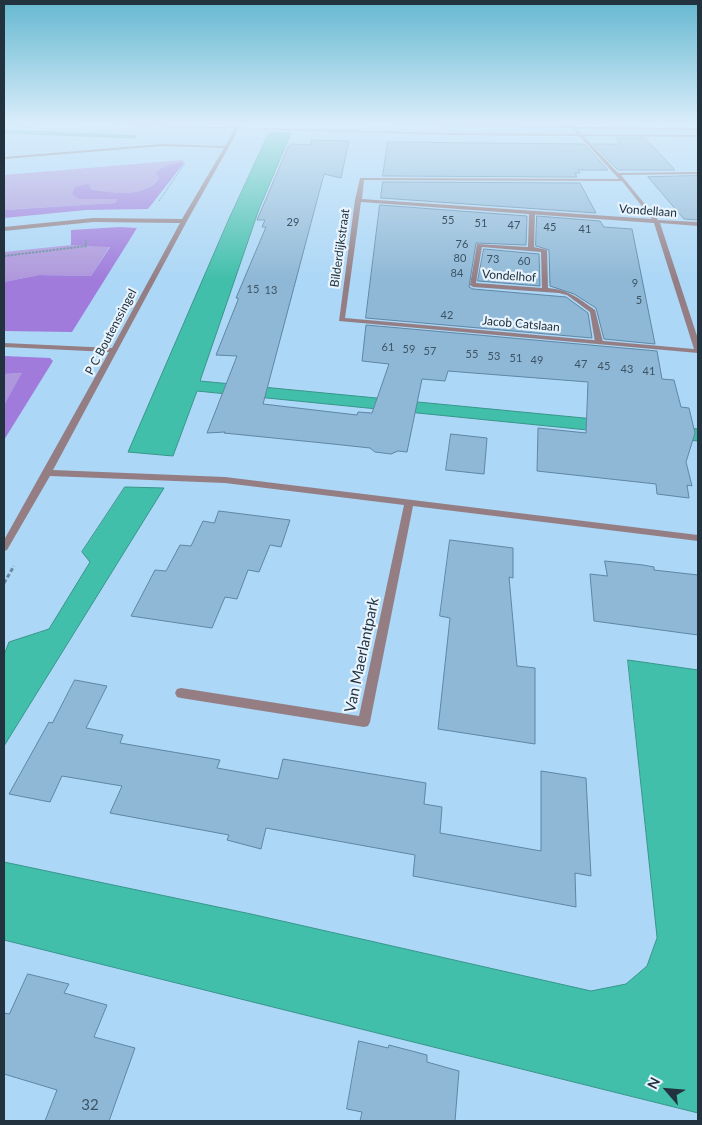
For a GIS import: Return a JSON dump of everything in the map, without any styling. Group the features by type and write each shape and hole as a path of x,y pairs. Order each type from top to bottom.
{"street":[{"name":"P C Boutenssingel","path":"4,548 210,176"},
{"path":"618,176 657,222 698,350"},
{"name":"Bilderdijkstraat","path":"341,320 362,179 623,180"},
{"name":"Vondellaan","path":"358,200 698,224"},
{"name":"Vondelhof","path":"531,249 532,213"},
{"path":"4,229 86,220 184,220"},
{"name":"Vondelhof","path":"545,290 544,250 479,245 473,285 545,290 569,294 593,311 599,342"},
{"name":"Jacob Catslaan","path":"341,320 698,350"},
{"path":"4,345 115,350"},
{"path":"47,473 225,480 698,538"},
{"name":"Van Maerlantpark","path":"181,693 364,722 409,502"}],"path":[{"path":"146,220 176,176"},
{"path":"4,256 86,246 86,220"}],"shaded area":[{"path":"4,176 162,176 150,186 141,190 116,194 91,189 72,195 79,199 119,199 115,203 4,210"},
{"path":"158,176 174,176 148,209 86,210 4,218 4,210 115,203 118,199 79,199 72,195 75,187 88,184 91,189 108,192 137,192 146,189 159,178"},
{"path":"249,176 273,176 259,209 200,381 698,429 698,441 197,391 173,456 128,452"},
{"path":"120,227 137,228 72,332 4,331 4,282 39,275 91,276 110,247 71,245 71,230"},
{"path":"71,245 110,246 91,276 39,275 4,282 4,252"},
{"path":"4,356 50,358 53,361 4,440 4,405 22,373 4,374"},
{"path":"23,373 4,405 4,374"},
{"path":"125,487 164,488 4,746 4,655 9,642 49,629 90,562 82,552"},
{"path":"628,660 698,670 698,1113 4,940 4,862 251,914 591,991 626,984 647,966 657,938"}],"building":[{"path":"276,176 324,176 263,404 357,415 358,412 372,413 389,364 362,361 366,325 657,351 662,379 674,380 681,407 689,408 695,433 686,462 692,486 687,485 689,498 657,494 656,484 537,471 538,428 586,433 588,382 448,371 445,381 422,379 407,452 398,451 391,454 375,452 370,448 225,432 207,433 237,356 216,355 238,300 236,298 266,227 262,227 265,220 257,220"},
{"path":"383,176 576,176 577,177"},
{"path":"698,176 698,220 684,219 648,177"},
{"path":"383,182 580,183 596,213 381,198"},
{"path":"380,205 527,216 526,245 476,243 469,287 473,289 566,297 588,313 592,338 366,318"},
{"path":"537,216 600,221 604,227 632,229 655,344 604,339 596,308 574,294 550,286 549,250 536,246"},
{"path":"484,249 539,254 540,286 478,281"},
{"path":"451,434 487,438 484,474 446,470"},
{"path":"219,511 290,520 281,547 270,545 259,572 248,570 237,599 225,597 212,628 131,616 155,570 166,571 180,545 191,546 203,521 214,523"},
{"path":"450,540 513,548 513,578 509,577 517,666 535,668 535,744 438,729 450,618 440,616"},
{"path":"605,561 643,565 654,567 654,570 698,575 698,635 594,621 590,574 607,576"},
{"path":"75,680 107,686 86,728 123,735 120,743 220,760 217,768 278,779 283,759 426,783 424,804 442,807 440,833 541,851 541,771 586,778 591,876 575,873 576,907 413,876 415,855 266,828 261,849 227,840 229,835 110,813 122,786 62,776 50,802 9,794 49,722 52,723"},
{"path":"28,974 69,984 64,993 107,1005 94,1037 135,1048 109,1121 45,1121 57,1090 4,1074 4,1013 9,1014"},
{"path":"359,1041 388,1048 389,1045 427,1055 427,1062 459,1071 455,1121 360,1121 362,1112 347,1109"}]}
